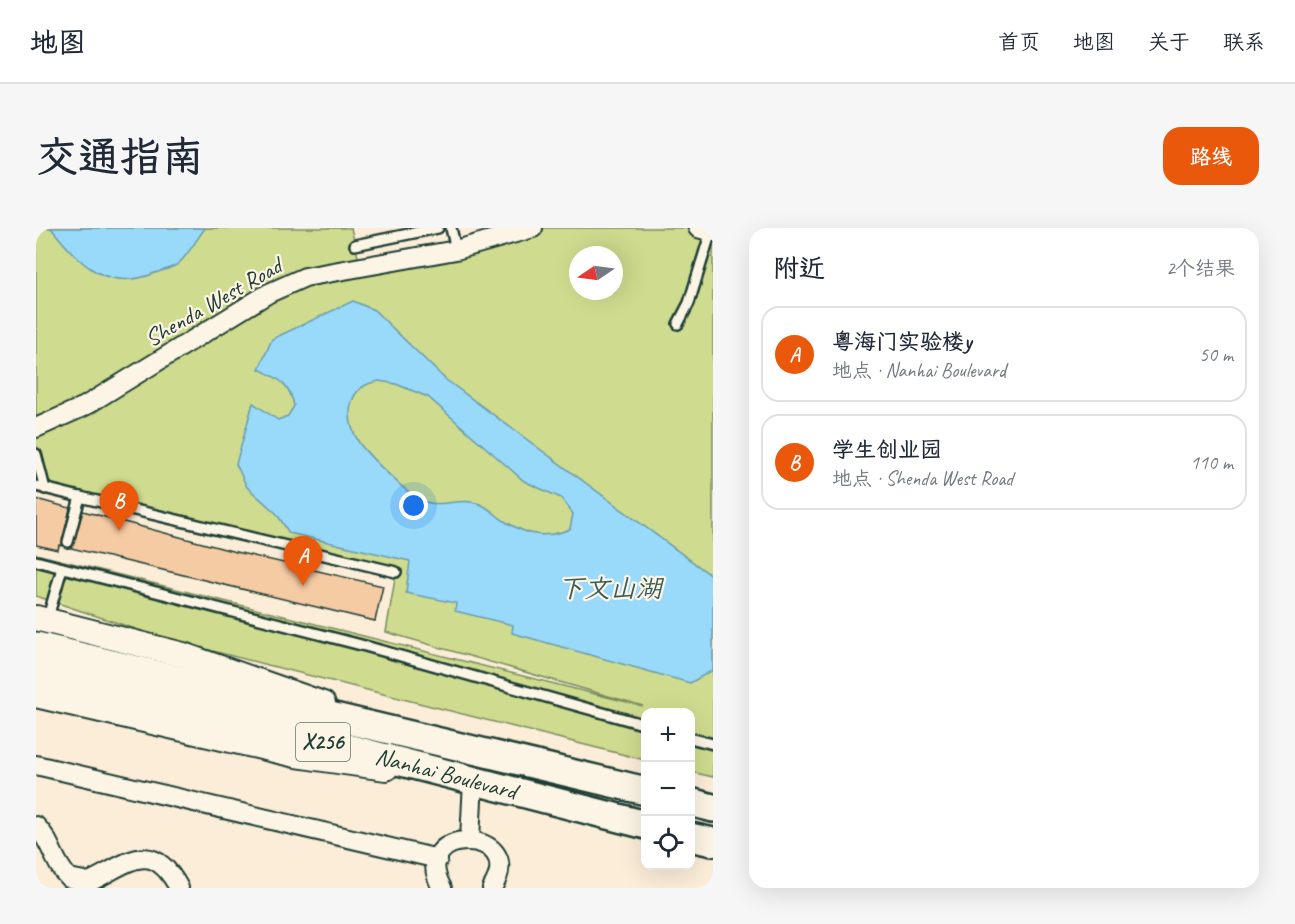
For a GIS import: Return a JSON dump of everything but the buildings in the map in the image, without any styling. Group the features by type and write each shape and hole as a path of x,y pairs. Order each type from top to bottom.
{"main road":[{"path":"42,620 183,655 416,736"},
{"name":"Nanhai Boulevard","path":"36,646 641,790"},
{"name":"Nanhai Boulevard","path":"36,670 173,703 641,824"},
{"path":"36,695 296,755 473,781"},
{"path":"695,803 713,807"},
{"path":"695,838 713,842"}],"street":[{"name":"Shenda West Road","path":"36,428 85,406 288,284 321,272 415,246 456,250 521,229"},
{"path":"36,765 438,859"},
{"path":"470,839 473,781"},
{"path":"36,826 46,836 56,862 69,878 89,882 125,861 140,857 156,860 169,869 179,888"},
{"path":"442,888 437,874 438,859 447,846 470,839 486,845 496,858 498,875 492,888"}],"lane":[{"path":"355,245 415,246 438,228"},
{"path":"452,228 456,250"},
{"path":"678,324 689,303 707,230"},
{"path":"36,454 41,487 396,572"},
{"path":"68,542 80,498"},
{"path":"36,561 365,646 641,724"},
{"path":"42,620 62,568"},
{"path":"695,739 713,744"}],"green space":[{"path":"36,228 351,228 360,265 533,228 713,228 713,777 695,773 695,708 641,708 641,759 169,640 36,596 36,554 643,706 386,632 396,573 45,489 36,454"}],"water":[{"path":"51,228 205,228 187,254 175,266 138,278 122,279 96,272 73,253"},
{"name":"下文山湖","path":"353,301 374,310 445,379 713,577 713,670 690,683 512,633 513,625 455,611 456,603 406,593 410,561 289,533 277,514 247,487 236,464 253,403 278,420 288,416 294,406 286,387 259,369 272,339","holes":["379,381 396,384 428,397 524,481 561,498 573,514 570,529 545,535 530,533 506,522 480,504 425,502 404,488 362,447 354,431 350,412 355,396 368,384"]}],"place":[{"name":"学生创业园","path":"119,531"},
{"name":"粤海门实验楼y","path":"303,586"}]}
